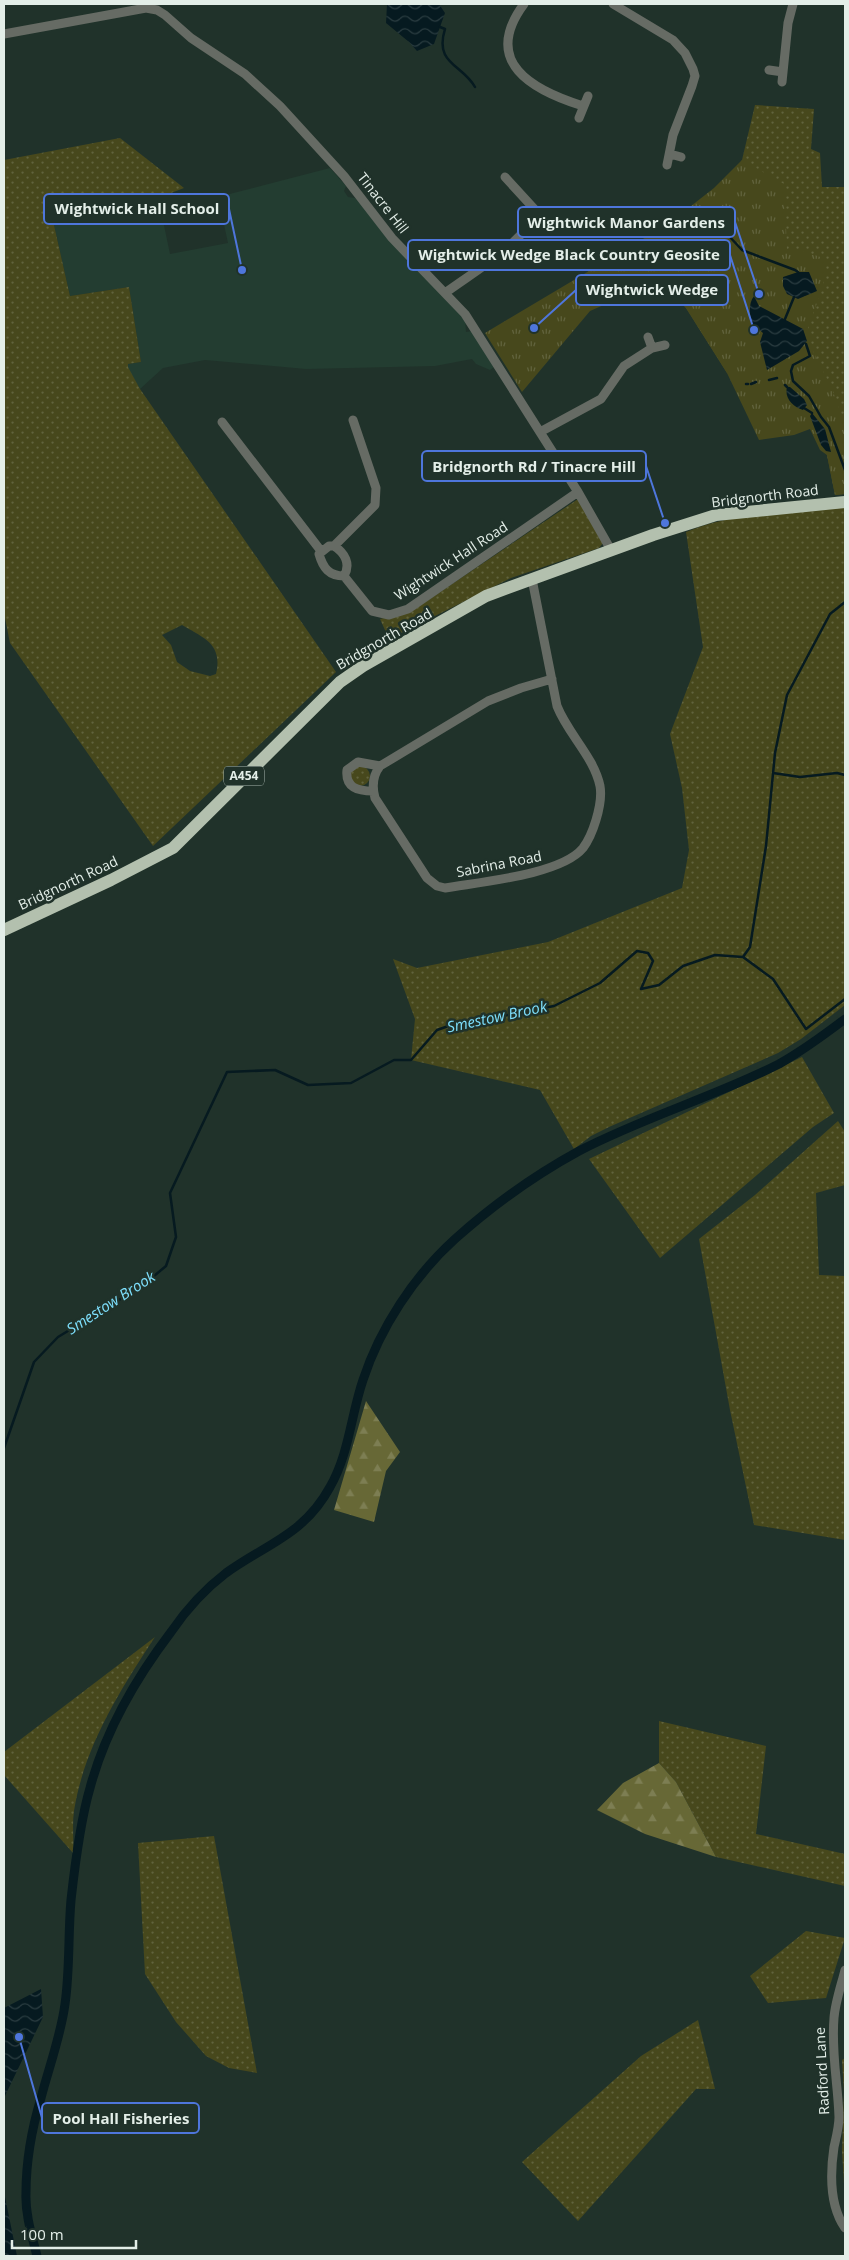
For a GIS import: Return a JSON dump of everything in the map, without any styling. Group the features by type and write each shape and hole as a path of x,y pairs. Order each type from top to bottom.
{"highway":[{"name":"Bridgnorth Road","path":"4,930 112,880 173,848 340,682 362,666 486,596 611,550 716,515 845,502"}],"street":[{"path":"524,4 509,33 509,51 516,68 529,82 554,97 583,106"},
{"path":"613,4 628,7 673,40 685,53 693,69 695,76 673,135 667,165"},
{"path":"782,82 788,23 793,4"},
{"path":"4,34 131,10 159,7"},
{"name":"Tinacre Hill","path":"159,7 191,38 245,74 280,106 344,176 392,238 465,314 578,492 611,550"},
{"path":"769,70 783,72"},
{"path":"579,118 588,96"},
{"path":"670,154 681,157"},
{"path":"505,177 538,213 564,218"},
{"path":"445,293 516,241 529,227 538,213"},
{"path":"648,337 652,348"},
{"path":"540,432 601,399 624,366 652,348 665,345"},
{"path":"334,546 344,554 347,562 347,570 344,576 331,574 324,567 319,554 329,546 334,546 375,505 377,499 376,488 353,420"},
{"path":"222,422 321,551"},
{"name":"Wightwick Hall Road","path":"344,576 372,611 389,615 408,609 578,492"},
{"name":"Sabrina Road","path":"373,790 375,798 426,878 436,886 445,888 548,869 565,861 582,849 592,832 597,816 600,787 594,769 560,714 532,578"},
{"path":"380,766 358,762 347,770 347,780 350,786 361,791 373,790 375,773 380,766 488,701 521,688 552,679"},
{"name":"Radford Lane","path":"845,1970 834,2017 834,2080 839,2118 834,2151 832,2186 838,2218 845,2228"}],"shaded area":[{"path":"330,168 346,186 344,191 348,197 355,198 465,318 466,332 473,331 495,366 490,370 476,364 472,359 435,366 306,369 205,360 163,368 140,389 127,367 128,364 141,362 129,287 70,296 54,225 134,208 136,216 161,211 170,254 228,243 218,197"}],"green space":[{"path":"755,105 814,109 811,149 820,153 822,187 845,187 845,494 835,495 827,455 811,425 727,373 686,308 660,280 742,160"},
{"path":"120,138 184,188 158,198 161,211 136,216 133,208 54,225 70,296 129,287 141,362 128,364 128,367 140,389 336,672 153,846 10,643 4,613 4,160","holes":["182,625 210,643 217,656 216,674 210,676 190,671 177,662 171,645 162,635"]},
{"path":"742,160 784,184 787,250 803,251 826,259 823,287 808,327 811,347 832,389 845,424 845,494 835,495 827,455 820,450 810,429 794,435 759,440 727,373 686,308 660,280 590,311 522,392 485,333 668,224 714,188"},
{"path":"578,499 603,543 599,548 511,578 389,639 380,619 412,611"},
{"path":"845,507 845,1005 801,1039 778,1053 609,1127 591,1136 574,1149 540,1090 411,1060 415,1019 393,959 417,968 548,942 682,888 689,850 682,788 670,734 703,647 686,532 705,525 744,516"},
{"path":"360,766 367,769 370,776 367,783 360,786 353,783 350,776 353,769"},
{"path":"802,1057 834,1113 813,1127 660,1258 589,1159"},
{"path":"838,1121 845,1132 845,1185 816,1193 819,1275 845,1276 845,1540 754,1525 730,1410 699,1239 755,1195"},
{"path":"366,1401 400,1452 386,1471 374,1522 334,1510"},
{"path":"155,1637 105,1720 86,1764 74,1811 73,1853 4,1775 4,1752"},
{"path":"659,1721 766,1746 756,1834 845,1854 845,1886 716,1857 676,1782 659,1763"},
{"path":"659,1763 676,1782 716,1857 645,1834 597,1810 623,1783"},
{"path":"214,1836 257,2073 229,2068 206,2056 176,2022 145,1974 138,1843"},
{"path":"806,1931 845,1938 826,1998 768,2003 750,1976"},
{"path":"698,2020 715,2089 696,2089 578,2221 522,2162 641,2056"},
{"path":"845,2058 845,2200 842,2151 844,2092 842,2060"}],"water":[{"path":"387,4 439,4 445,13 434,44 417,51 386,23"},
{"path":"798,272 809,272 817,291 798,299 787,294 783,286 783,277"},
{"path":"754,296 759,306 803,329 807,341 799,351 767,370 760,342 763,333 751,323 750,305"},
{"path":"787,387 790,387 804,399 807,405 803,410 790,402 786,391"},
{"path":"812,413 825,429 831,452 826,451 821,445 810,416"},
{"path":"41,1989 43,2017 4,2098 4,2008"},
{"path":"4,2192 17,2256 4,2256"}],"waterway":[{"path":"440,27 445,29 443,50 446,57 470,79 475,87"},
{"path":"693,213 715,221 742,250 798,272"},
{"path":"785,319 794,297"},
{"path":"806,344 810,356 793,365 791,371 793,381 809,396 829,427 845,470"},
{"path":"769,380 777,378"},
{"path":"751,384 756,382"},
{"path":"804,408 812,413"},
{"name":"Smestow Brook","path":"4,1448 34,1362 58,1337 142,1286 166,1266 176,1237 170,1193 227,1072 275,1070 308,1085 351,1083 394,1060 411,1060 437,1030 460,1022 455,1025 554,1006 600,983 637,951 648,953 653,961 641,989 659,985 683,966 715,955 743,957 750,947 766,846 775,753 787,695 830,614 845,602"},
{"path":"773,773 800,777 837,773 845,775"},
{"path":"743,957 773,979 806,1029 845,999"},
{"path":"37,2256 27,2209 27,2169 35,2121 58,2039 65,2004 71,1900 86,1801 96,1767 113,1726 146,1668 196,1600 226,1573 296,1528 320,1503 330,1487 346,1448 363,1380 379,1341 412,1286 455,1239 514,1192 546,1170 579,1151 779,1064 813,1043 845,1019"}],"place":[{"name":"Wightwick Hall School","path":"242,270"},
{"name":"Wightwick Manor Gardens","path":"759,294"},
{"name":"Wightwick Wedge","path":"534,328"},
{"name":"Wightwick Wedge Black Country Geosite","path":"754,330"},
{"name":"Bridgnorth Rd / Tinacre Hill","path":"665,523"},
{"name":"Pool Hall Fisheries","path":"19,2037"}]}
